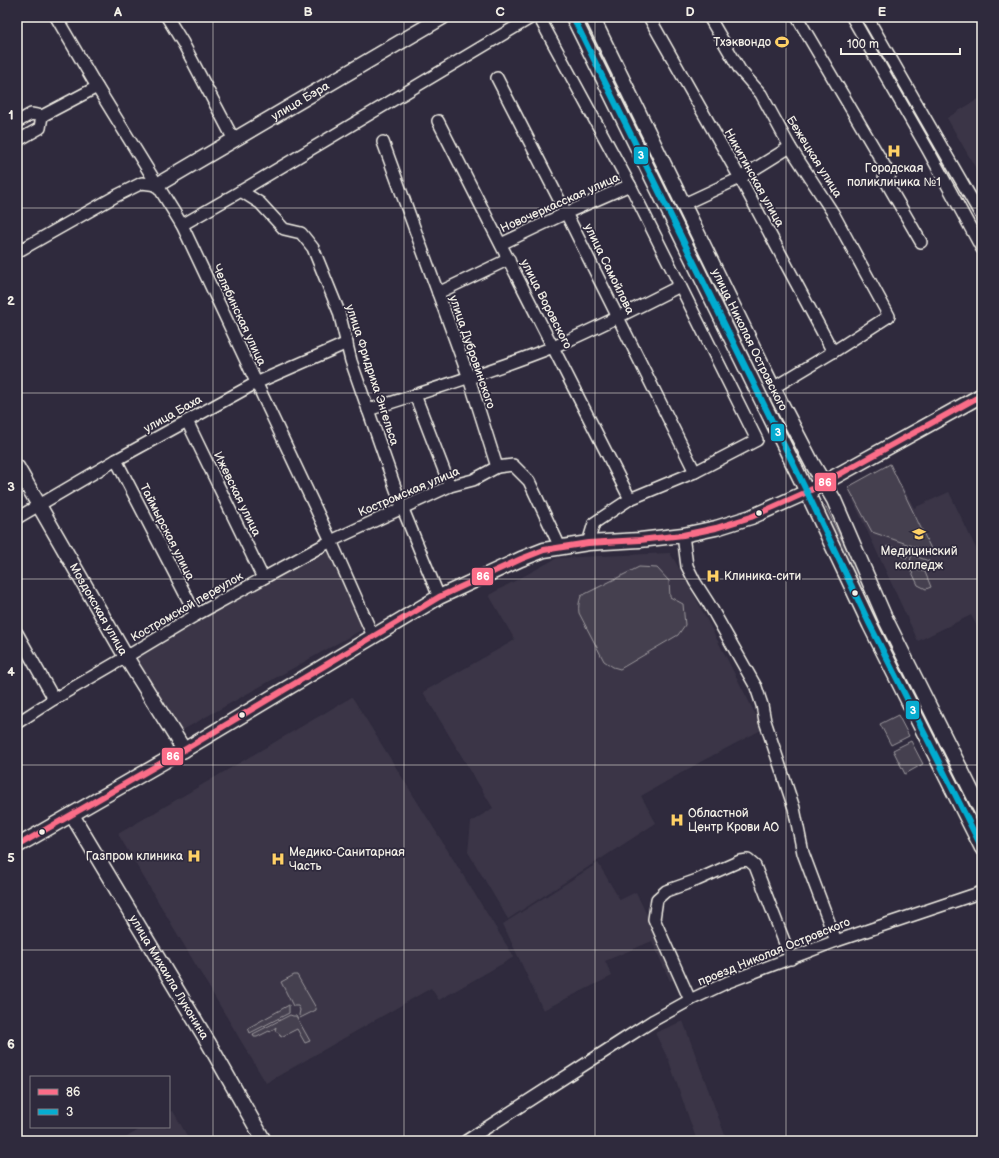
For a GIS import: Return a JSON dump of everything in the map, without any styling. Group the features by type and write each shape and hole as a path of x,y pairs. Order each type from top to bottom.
{"main road":[{"name":"улица Бэра","path":"157,185 443,17"},
{"name":"улица Николая Островского","path":"572,17 807,492 870,625 982,848"},
{"name":"улица Николая Островского","path":"595,18 774,388 823,483 834,500 885,618 982,812"},
{"path":"17,846 184,750 439,598 521,559 544,550 560,547 588,543 640,540 683,535 716,528 751,518 807,492 982,395"},
{"name":"Моздокская улица","path":"17,467 126,657 184,750"},
{"path":"870,625 885,618"},
{"name":"улица Михаила Луконина","path":"72,815 204,1036 264,1141"}],"street":[{"name":"Челябинская улица","path":"56,17 97,87 182,225 373,636"},
{"path":"167,17 183,43 234,140"},
{"path":"182,225 532,17"},
{"path":"539,17 630,185 757,440 695,472 630,499 594,523 588,543"},
{"name":"Никитинская улица","path":"649,17 740,178 833,352"},
{"name":"Бежецкая улица","path":"709,17 740,70 761,94 790,147 833,213 890,316 833,352"},
{"path":"797,17 887,176 921,242"},
{"path":"852,17 928,150 982,249"},
{"path":"867,17 982,217"},
{"name":"улица Самойлова","path":"497,78 695,472"},
{"path":"17,122 31,114 42,116 97,87"},
{"path":"17,141 40,128 42,116"},
{"name":"улица Воровского","path":"438,121 630,499"},
{"name":"улица Дубровинского","path":"383,142 468,378 497,467"},
{"path":"684,204 740,178 790,147"},
{"path":"17,252 142,183 157,185"},
{"name":"Новочеркасская улица","path":"501,244 630,185"},
{"name":"улица Фридриха Энгельса","path":"241,191 260,203 284,229 301,233 313,248 339,312 351,361 402,507 439,598"},
{"path":"438,293 509,260"},
{"path":"368,410 468,378 553,346 618,317 680,286"},
{"name":"улица Баха","path":"17,518 116,460 256,383 347,343"},
{"path":"774,388 833,352"},
{"path":"415,395 450,486"},
{"name":"Ижевская улица","path":"187,421 263,578"},
{"name":"Таймырская улица","path":"116,460 196,615"},
{"path":"497,467 513,465 529,481 560,547"},
{"name":"Костромская улица","path":"330,541 450,486 473,480 497,467"},
{"path":"683,535 687,566 756,688 762,705 765,721 794,808 803,853 836,941"},
{"name":"Костромской переулок","path":"17,723 54,699 196,615 330,541"},
{"path":"17,633 54,699"},
{"path":"690,1000 654,919 657,899 666,891 697,880 740,861 748,860 755,866 791,959"},
{"name":"проезд Николая Островского","path":"466,1141 654,1020 690,1000 728,982 836,941 982,892"}],"shaded area":[{"path":"576,17 585,17 810,474 808,478"},
{"path":"982,97 982,179 947,118"},
{"name":"Медицинский колледж","path":"890,463 914,508 949,492 982,561 982,626 978,628 971,615 918,641 847,487"},
{"path":"890,464 933,553 872,532 848,487"},
{"path":"821,504 827,509 869,596 870,599 868,602 866,602 819,506"},
{"path":"889,546 908,552 907,558 888,551 886,547"},
{"path":"327,547 363,629 179,732 133,660"},
{"path":"670,553 689,585 763,729 702,761 641,796 656,823 508,919 468,852 471,822 493,808 423,692 515,640 489,595 557,558"},
{"path":"912,555 929,561 927,568 910,561"},
{"path":"909,566 925,572 931,587 926,589 918,585"},
{"path":"639,567 657,568 669,581 670,597 683,604 685,625 678,635 620,669 613,667 604,661 579,613 579,602 581,596"},
{"path":"888,637 891,639 982,825 982,841 885,639"},
{"path":"352,697 514,957 439,1000 431,988 266,1083 118,834"},
{"path":"898,715 909,736 891,745 880,724"},
{"path":"911,741 923,764 905,774 893,750"},
{"path":"598,863 620,900 636,892 676,978 670,981 652,941 605,961 612,976 543,1010 503,924"},
{"path":"294,975 297,975 316,1008 316,1010 300,1018 300,1010 298,1006 293,1006 281,982"},
{"path":"289,1005 289,1013 250,1033 248,1028"},
{"path":"290,1015 296,1016 310,1041 305,1043 297,1029 281,1037 279,1033 275,1031 276,1027 270,1032 269,1031 254,1037 253,1034"},
{"path":"683,1021 727,1141 697,1141 669,1061 655,1033"},
{"path":"173,1111 190,1141 120,1141 142,1128 170,1128 170,1112"}],"transit line":[{"name":"3","path":"573,17 807,492 870,625 982,848"},
{"name":"86","path":"17,846 184,750 439,597 544,550 588,543 640,540 683,535 716,528 751,517 807,492 982,395"}],"place":[{"name":"Тхэквондо","path":"782,42"},
{"name":"Городская поликлиника №1","path":"894,151"},
{"name":"Медицинский колледж","path":"919,534"},
{"name":"Клиника-сити","path":"713,576"},
{"name":"Областной Центр Крови АО","path":"677,820"},
{"name":"Газпром клиника","path":"194,856"},
{"name":"Медико-Санитарная Часть","path":"278,859"}]}
